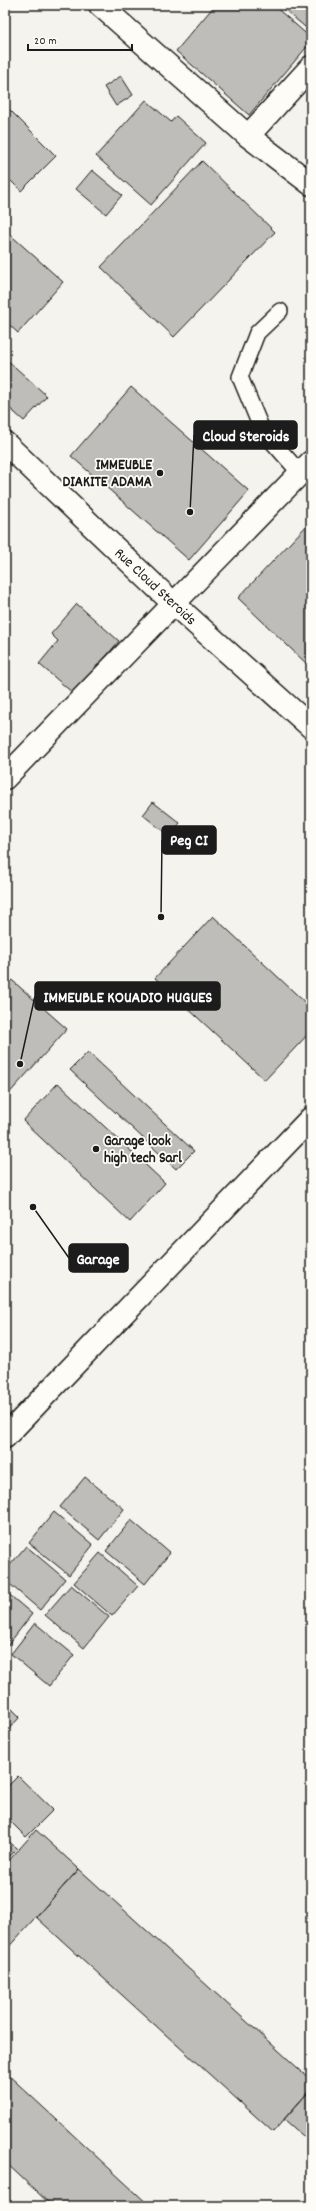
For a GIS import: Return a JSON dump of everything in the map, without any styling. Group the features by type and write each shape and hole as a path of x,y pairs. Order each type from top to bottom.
{"street":[{"path":"100,5 248,136 311,184"},
{"path":"248,136 311,67"},
{"name":"Rue Cloud Steroids","path":"5,443 174,604 311,727"},
{"path":"5,778 306,467"},
{"path":"5,1436 311,1118"}],"lane":[{"path":"280,311 256,333 240,377 262,430 306,467"}],"building":[{"path":"215,5 273,5 311,38 311,42 249,115 176,51"},
{"path":"279,5 309,5 311,7 311,32"},
{"path":"121,76 133,95 116,106 104,87"},
{"path":"146,100 171,122 176,116 206,143 151,205 96,156"},
{"path":"5,105 56,156 21,191 5,175"},
{"path":"202,161 275,232 174,337 101,267"},
{"path":"92,170 122,195 106,214 76,189"},
{"path":"5,230 63,282 18,333 5,321"},
{"path":"5,358 47,396 24,421 5,404"},
{"name":"IMMEUBLE DIAKITE ADAMA","path":"131,387 249,491 189,560 71,456"},
{"path":"309,523 311,525 311,668 238,598"},
{"path":"77,604 119,641 74,694 39,664 58,641 51,634"},
{"path":"153,802 180,823 169,836 143,815"},
{"path":"213,916 311,1008 311,1031 265,1080 155,978"},
{"path":"5,974 67,1029 5,1098"},
{"path":"88,1052 194,1151 176,1169 70,1070"},
{"path":"58,1083 165,1183 130,1222 23,1121"},
{"path":"85,1477 124,1509 99,1540 60,1507"},
{"path":"54,1512 93,1545 69,1575 29,1543"},
{"path":"131,1520 170,1553 145,1584 106,1551"},
{"path":"26,1546 65,1579 40,1610 5,1580 5,1571"},
{"path":"100,1553 138,1586 112,1616 74,1583"},
{"path":"71,1585 109,1617 84,1648 45,1615"},
{"path":"5,1591 32,1614 8,1645 5,1642"},
{"path":"35,1623 74,1655 49,1686 11,1654"},
{"path":"5,1702 20,1717 5,1733"},
{"path":"18,1776 53,1810 26,1837 5,1816 5,1789"},
{"path":"36,1830 79,1869 5,1951 5,1865"},
{"path":"5,1837 17,1849 5,1861"},
{"path":"79,1869 311,2080 311,2089 273,2132 36,1917"},
{"path":"5,2072 150,2206 52,2206 5,2162"},
{"path":"311,2089 311,2143 284,2119"}],"place":[{"name":"IMMEUBLE DIAKITE ADAMA","path":"160,473"},
{"name":"Cloud Steroids","path":"190,512"},
{"name":"Peg CI","path":"161,917"},
{"name":"IMMEUBLE KOUADIO HUGUES","path":"20,1064"},
{"name":"Garage look high tech Sarl","path":"96,1149"},
{"name":"Garage","path":"33,1207"}]}
